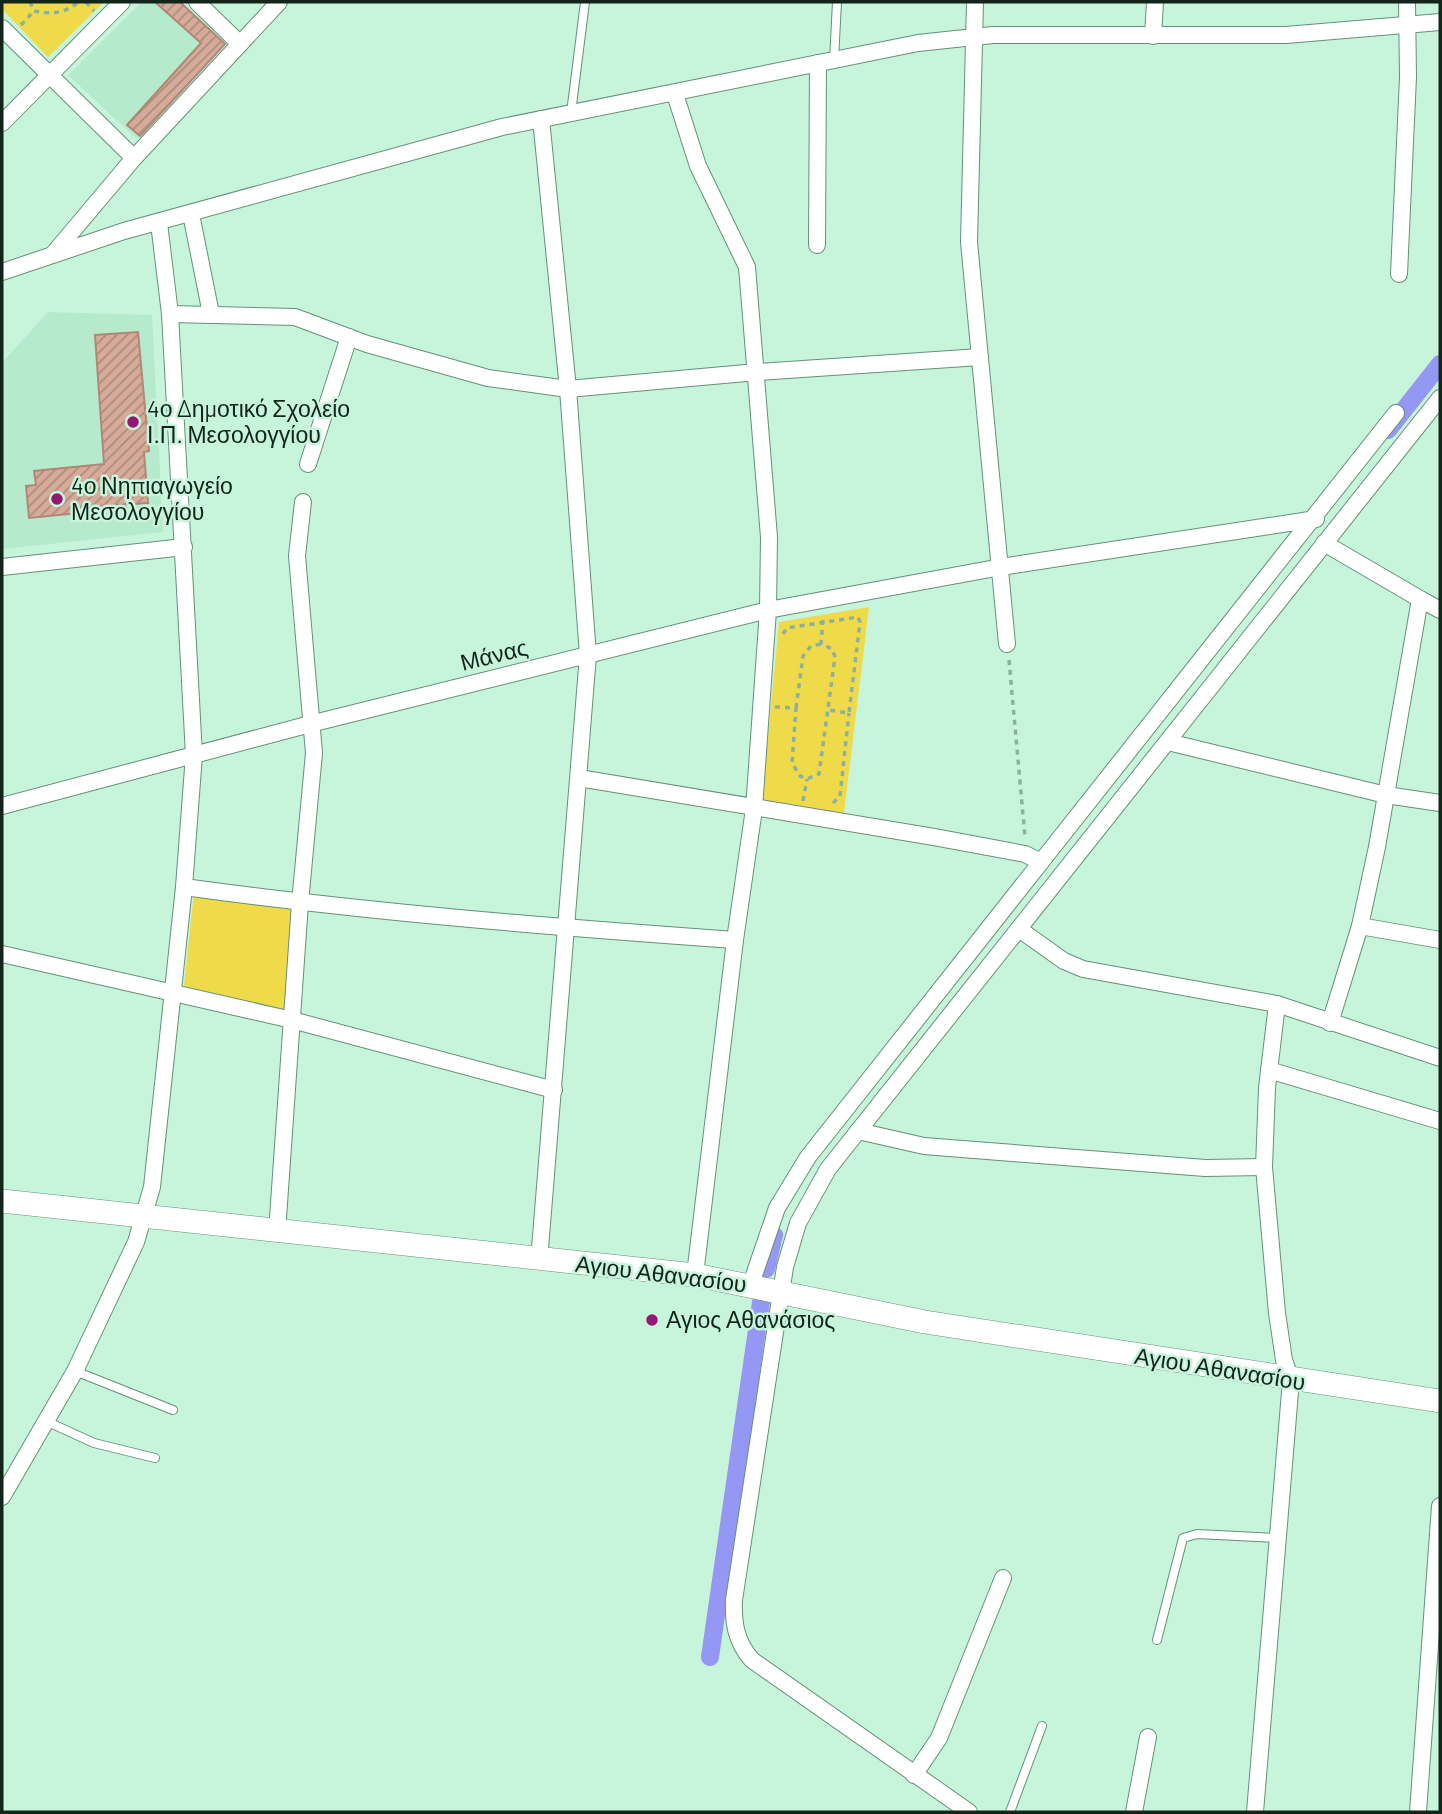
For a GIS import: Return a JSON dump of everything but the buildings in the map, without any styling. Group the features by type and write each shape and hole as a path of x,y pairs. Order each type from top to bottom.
{"main road":[{"name":"Αγιου Αθανασίου","path":"2,1201 539,1261 695,1275 751,1284 781,1293 925,1322 1440,1401"}],"street":[{"path":"2,123 121,2"},
{"path":"197,2 240,44"},
{"path":"54,253 134,158 279,2"},
{"path":"975,2 971,36 969,242 1002,567 1007,644"},
{"path":"1153,36 1155,2"},
{"path":"1399,274 1408,77 1407,2"},
{"path":"2,272 54,253 489,131 918,43 971,36 1273,35 1440,22"},
{"path":"2,28 134,158"},
{"path":"817,245 826,62"},
{"path":"674,94 698,166 737,239 747,267 768,496 769,706 735,940 695,1275"},
{"path":"539,1261 588,655 568,389 541,119"},
{"path":"191,214 211,314"},
{"path":"2,1497 48,1422 75,1371 132,1252 152,1187 184,887 194,755 170,314 159,223"},
{"path":"170,314 284,315 488,378 568,389 757,372 980,357"},
{"path":"308,464 349,337"},
{"path":"969,1812 752,1661 742,1649 736,1634 734,1600 781,1293 792,1242 806,1206 828,1169 1440,398"},
{"path":"751,1284 777,1208 808,1157 1316,519 1396,413"},
{"path":"277,1232 300,903 314,763 314,723 297,556 303,502"},
{"name":"Μάνας","path":"2,806 314,723 768,610 1002,567 1316,519"},
{"path":"1324,543 1440,610"},
{"path":"2,567 184,547"},
{"path":"1330,1023 1360,926 1420,599"},
{"path":"1168,742 1386,795 1440,803"},
{"path":"579,778 1025,855 1041,862"},
{"path":"184,887 300,903 566,929 735,940"},
{"path":"1360,926 1440,940"},
{"path":"1019,929 1064,961 1083,969 1277,1004 1440,1058"},
{"path":"2,954 292,1020 554,1090"},
{"path":"1255,1812 1291,1380 1284,1360 1277,1313 1264,1167 1269,1070 1277,1004"},
{"path":"1269,1070 1440,1121"},
{"path":"858,1131 924,1146 1205,1167 1264,1167"},
{"path":"1418,1812 1440,1506"},
{"path":"914,1775 939,1738 1003,1578"},
{"path":"1134,1812 1148,1737"}],"lane":[{"path":"571,114 585,2"},
{"path":"826,62 837,2"},
{"path":"75,1371 173,1410"},
{"path":"48,1422 94,1443 155,1458"},
{"path":"1157,1640 1183,1538 1197,1534 1223,1538 1277,1538"},
{"path":"1010,1812 1042,1726"}],"path":[{"path":"30,2 34,11 50,14 72,7 78,2"},
{"path":"821,644 825,600"},
{"path":"782,640 787,628 853,615 860,622 841,796 834,804 823,802"},
{"path":"1007,644 1025,855"},
{"path":"827,645 835,657 822,770 807,779 800,776 792,763 796,708 803,656 811,646 827,645"},
{"path":"769,706 777,693"},
{"path":"769,706 796,708"},
{"path":"769,706 774,720"},
{"path":"829,710 849,713"},
{"path":"790,798 813,801"}],"shaded area":[{"path":"2,2 104,2 48,57 2,9"},
{"path":"142,2 180,2 225,44 137,139 68,75"},
{"path":"48,312 152,315 163,532 2,549 2,363"},
{"path":"869,607 844,813 762,800 779,622"},
{"path":"194,892 293,903 286,1012 184,986"}],"waterway":[{"path":"1388,430 1440,364"},
{"path":"766,1269 774,1235"},
{"path":"710,1657 761,1302"}],"place":[{"name":"4ο Δημοτικό Σχολείο Ι.Π. Μεσολογγίου","path":"133,422"},
{"name":"4ο Νηπιαγωγείο Μεσολογγίου","path":"57,499"},
{"name":"Αγιος Αθανάσιος","path":"652,1320"}]}
